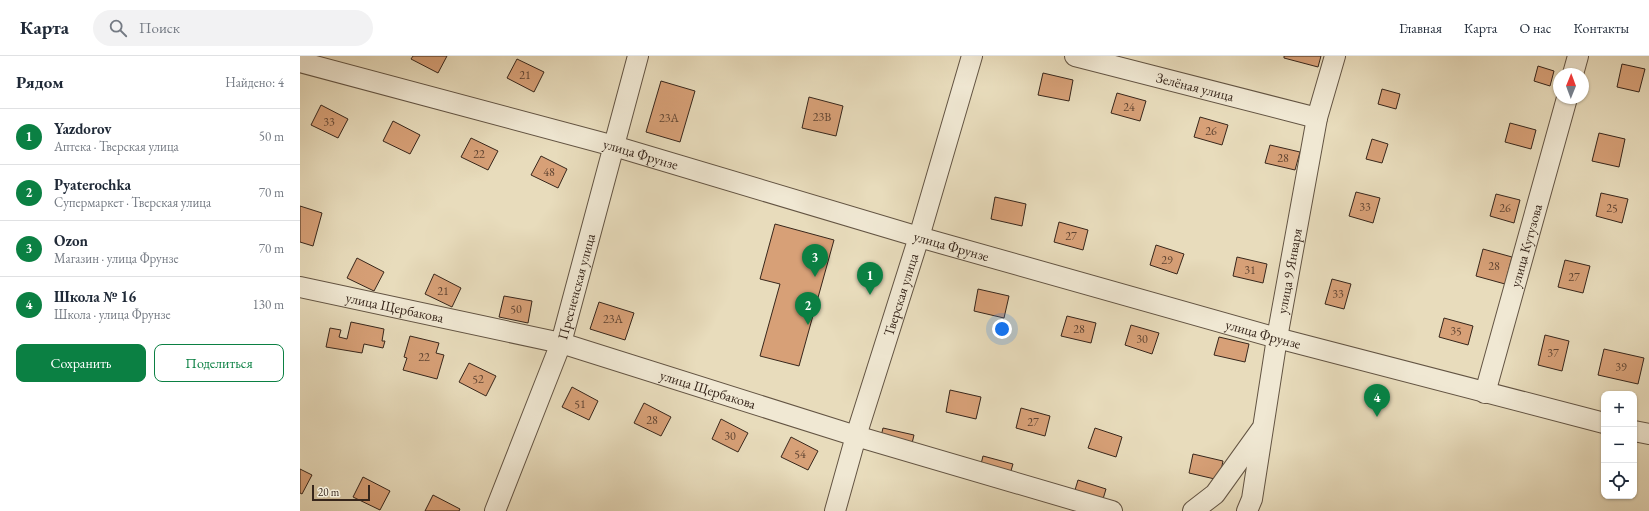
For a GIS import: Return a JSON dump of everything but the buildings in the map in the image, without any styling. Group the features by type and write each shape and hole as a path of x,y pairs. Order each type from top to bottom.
{"street":[{"name":"Пресненская улица","path":"495,511 561,343 638,56"},
{"name":"Тверская улица","path":"835,511 856,436 919,237 972,56"},
{"name":"Зелёная улица","path":"1075,56 1317,118"},
{"name":"улица 9 Января","path":"1247,511 1252,499 1277,338 1317,118 1335,56"},
{"path":"1575,68 1578,56"},
{"name":"улица Фрунзе","path":"300,62 614,146 919,237 1277,338 1601,422"},
{"name":"улица Кутузова","path":"1485,392 1565,104"},
{"name":"улица Щербакова","path":"300,287 561,343 856,436 1112,511"},
{"path":"1193,511 1215,494 1263,428"},
{"path":"1637,432 1649,434"}],"place":[{"name":"Ozon","path":"815,277"},
{"name":"Yazdorov","path":"870,295"},
{"name":"Pyaterochka","path":"808,325"},
{"name":"Школа № 16","path":"1377,417"}]}
